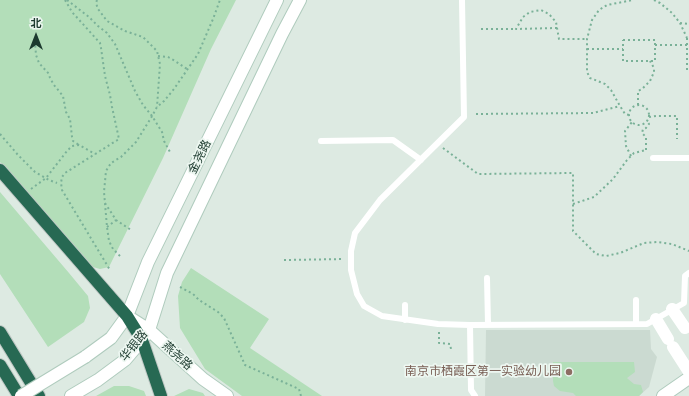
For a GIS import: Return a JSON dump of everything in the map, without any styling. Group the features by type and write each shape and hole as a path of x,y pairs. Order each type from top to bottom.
{"highway":[{"path":"0,170 127,316 142,340 161,396"},
{"path":"0,332 40,396"},
{"path":"0,365 20,396"}],"main road":[{"name":"金尧路","path":"127,316 148,262 277,0"},
{"name":"金尧路","path":"167,273 282,34 300,0"},
{"name":"华银路","path":"71,396 98,380 125,360 142,340 148,330 167,273"},
{"path":"672,309 685,328"},
{"name":"燕尧路","path":"127,316 148,330 203,380 227,396"},
{"name":"华银路","path":"20,396 85,357 111,338 127,316"},
{"path":"656,319 689,372"},
{"path":"663,396 689,378"}],"lane":[{"path":"462,0 464,117 380,200 355,233 351,251 351,270 357,294 364,306 382,316 438,324 647,324 684,302 684,276 689,273"},
{"path":"321,140 393,140 421,160"},
{"path":"653,158 689,158"},
{"path":"487,278 488,324"},
{"path":"636,300 636,324"},
{"path":"405,305 405,320"},
{"path":"470,325 471,390 475,396"}],"path":[{"path":"66,0 107,33 115,44 135,92 162,132 164,141 170,152"},
{"path":"66,0 72,12 100,43 105,76 119,139 65,173 62,177 62,190 110,270"},
{"path":"97,0 96,3 98,9 107,21 125,31 143,38 157,51 160,64 157,107"},
{"path":"120,256 111,245 107,227 104,202 106,171 111,163 122,157 133,146 157,107 164,101 198,54 220,0"},
{"path":"629,115 632,108 638,105 645,107 649,117 644,124 640,125 632,122 629,115 625,114 611,90 605,84 590,78 587,72 587,39 592,20 599,10 607,5 633,0"},
{"path":"654,0 660,2 672,13 688,37 687,70"},
{"path":"516,29 523,17 530,12 541,10 550,14 556,22 559,39 587,39"},
{"path":"680,23 689,24"},
{"path":"481,29 557,28"},
{"path":"37,36 35,42 36,55 39,63 49,74 54,85 63,96 66,112 70,119 72,137 79,145 95,154"},
{"path":"623,40 655,40 655,45 655,61 622,61 623,40"},
{"path":"655,45 687,45"},
{"path":"587,49 622,49"},
{"path":"158,56 168,57 187,69"},
{"path":"638,105 638,91 650,81 654,72 654,68 650,61"},
{"path":"476,114 593,113 620,106"},
{"path":"649,117 677,116 677,139"},
{"path":"647,121 649,124 643,129 642,133 646,137 646,150 653,158"},
{"path":"631,156 626,146 625,130 632,122"},
{"path":"0,134 35,172 57,183"},
{"path":"438,144 478,174 573,173 573,231 596,254 606,256 620,253 644,243 658,242 672,244 689,251"},
{"path":"28,191 46,178 72,146 79,145"},
{"path":"573,204 594,197 613,179 634,153 646,150"},
{"path":"104,202 116,220 131,230"},
{"path":"107,227 116,220"},
{"path":"284,260 351,259"},
{"path":"180,287 193,294 224,318 245,365 299,389 300,396"},
{"path":"438,324 439,343 450,344 451,349"}],"shaded area":[{"name":"南京市栖霞区第一实验幼儿园","path":"486,330 650,330 651,349 657,357 649,387 639,396 485,396"}],"green space":[{"path":"0,0 236,0 211,49 163,158 109,267 100,269 86,265 0,162"},
{"path":"0,192 88,296 90,308 84,322 48,347 0,274"},
{"path":"191,268 269,319 250,348 322,396 242,396 205,369 180,328 178,296 182,282"},
{"path":"553,362 634,362 635,372 627,378 634,384 641,385 643,392 639,396 576,396 573,393 560,391 554,386"},
{"path":"114,386 129,386 144,391 146,396 96,396"},
{"path":"189,389 203,393 205,396 174,396"}],"place":[{"name":"南京市栖霞区第一实验幼儿园","path":"569,372"}]}
